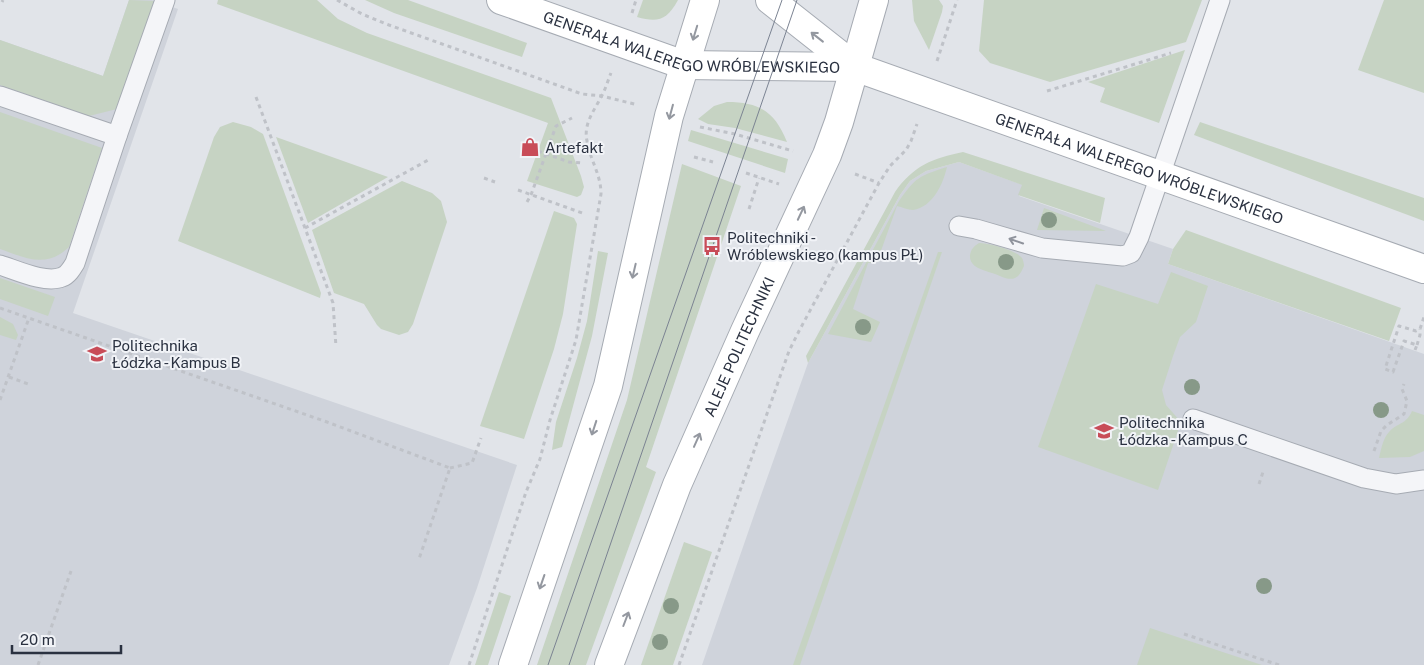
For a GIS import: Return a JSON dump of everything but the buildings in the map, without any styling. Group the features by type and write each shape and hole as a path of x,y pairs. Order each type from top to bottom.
{"main road":[{"name":"GENERAŁA WALEREGO WRÓBLEWSKIEGO","path":"500,0 684,66 855,68 1424,270"},
{"path":"513,665 608,386 669,116 705,0"},
{"name":"GENERAŁA WALEREGO WRÓBLEWSKIEGO","path":"770,0 855,68"},
{"name":"ALEJE POLITECHNIKI","path":"609,665 677,485 745,331 827,155 855,68 874,0"}],"lane":[{"path":"0,265 37,277 50,279 62,278 75,263 165,0"},
{"path":"959,226 1042,248 1123,256 1131,253 1139,237 1220,0"},
{"path":"0,96 117,136"},
{"path":"1194,419 1364,478 1396,484 1424,480"}],"path":[{"path":"337,0 362,14 389,25 582,94 628,102"},
{"path":"631,14 636,0"},
{"path":"937,59 956,0"},
{"path":"1047,91 1205,43"},
{"path":"470,665 526,492 540,459 550,420 576,340 601,194 600,178 586,141 586,129 610,74"},
{"path":"256,97 333,303 336,347"},
{"path":"527,202 556,126 572,118"},
{"path":"694,125 736,134 787,149"},
{"path":"679,665 790,351 812,305 879,184 890,166 906,150 914,133"},
{"path":"538,151 569,162 583,163"},
{"path":"685,154 713,162"},
{"path":"305,228 430,159"},
{"path":"746,173 779,184"},
{"path":"854,174 879,184"},
{"path":"484,178 495,182"},
{"path":"749,209 759,178"},
{"path":"518,190 585,214"},
{"path":"0,308 327,422 450,468 472,463 481,438"},
{"path":"1415,350 1424,317"},
{"path":"0,400 29,318"},
{"path":"1417,345 1404,341 1393,372 1385,369 1399,326 1416,331 1420,329"},
{"path":"9,377 28,384"},
{"path":"0,380 7,382"},
{"path":"1364,478 1381,431 1404,414 1407,401 1402,389 1404,384"},
{"path":"419,559 450,468"},
{"path":"1259,484 1263,471"},
{"path":"38,665 71,571"},
{"path":"1184,634 1279,665"}],"shaded area":[{"name":"Politechnika Łódzka - Kampus B","path":"129,0 152,0 178,9 73,313 517,465 477,588 449,665 0,665 0,40 103,76"},
{"name":"Politechnika Łódzka - Kampus C","path":"959,162 1023,185 1019,196 1173,249 1168,264 1424,354 1424,665 702,665 808,363 900,195 910,181 926,171"}],"green space":[{"path":"129,0 154,1 117,109 89,116 0,85 0,40 103,76"},
{"path":"218,0 317,0 338,19 367,33 551,98 581,176 584,187 581,195 577,197 527,181 548,123 217,4"},
{"path":"365,0 408,0 527,43 522,57 394,13"},
{"path":"643,0 678,0 666,16 651,20 637,17"},
{"path":"912,0 939,0 943,6 929,50 914,21"},
{"path":"984,0 1202,0 1186,42 1050,82 990,63 979,51"},
{"path":"1384,0 1424,0 1424,93 1358,70"},
{"path":"1185,50 1159,123 1100,102 1105,88 1088,82"},
{"path":"727,102 749,104 765,111 777,123 787,142 735,128 708,124 698,119 714,106"},
{"path":"0,112 102,148 69,247 52,258 36,260 0,249"},
{"path":"233,122 251,127 263,134 321,293 320,298 178,241 214,137 220,127"},
{"path":"1200,122 1424,198 1424,221 1194,135"},
{"path":"691,130 788,159 785,173 688,141"},
{"path":"276,137 388,177 308,223"},
{"path":"963,152 1105,198 1100,223 1018,195 1022,185 959,162 926,171 910,181 900,195 808,363 806,356 895,192 909,176 924,164"},
{"path":"682,164 741,186 646,467 656,472 586,665 537,665 627,400"},
{"path":"947,167 940,187 926,204 913,210 897,206 877,262 868,263 853,309 880,322 871,342 828,334 899,201 919,178"},
{"path":"402,181 432,193 441,201 447,222 413,324 408,332 399,335 381,329 364,304 334,293 312,230"},
{"path":"1044,208 1106,231 1037,230"},
{"path":"554,211 574,218 577,224 563,314 554,349 524,439 480,426"},
{"path":"1186,230 1401,308 1389,341 1168,264 1173,249"},
{"path":"979,243 989,244 1019,255 1024,266 1020,274 1012,279 1006,278 974,265 970,255 973,248"},
{"path":"598,251 608,253 592,336 562,447 552,450 556,422 587,321"},
{"path":"938,252 942,252 800,665 793,665"},
{"path":"1171,272 1208,286 1196,322 1180,337 1162,390 1166,405 1181,422 1158,490 1038,447 1096,284 1158,304"},
{"path":"0,278 55,297 48,316 0,299"},
{"path":"0,317 13,324 18,335 16,340 0,335"},
{"path":"1412,411 1424,415 1424,451 1410,457 1379,458 1382,444 1387,435 1392,429 1407,419"},
{"path":"684,542 712,552 673,665 641,665"},
{"path":"499,592 511,596 488,665 475,665"},
{"path":"1150,628 1262,665 1137,665"}],"tram line":[{"path":"548,665 782,0"},
{"path":"569,665 797,0"}],"place":[{"name":"Artefakt","path":"530,147"},
{"name":"Politechniki - Wróblewskiego (kampus PŁ)","path":"712,246"},
{"name":"Politechnika Łódzka - Kampus B","path":"97,354"},
{"name":"Politechnika Łódzka - Kampus C","path":"1104,431"}]}
